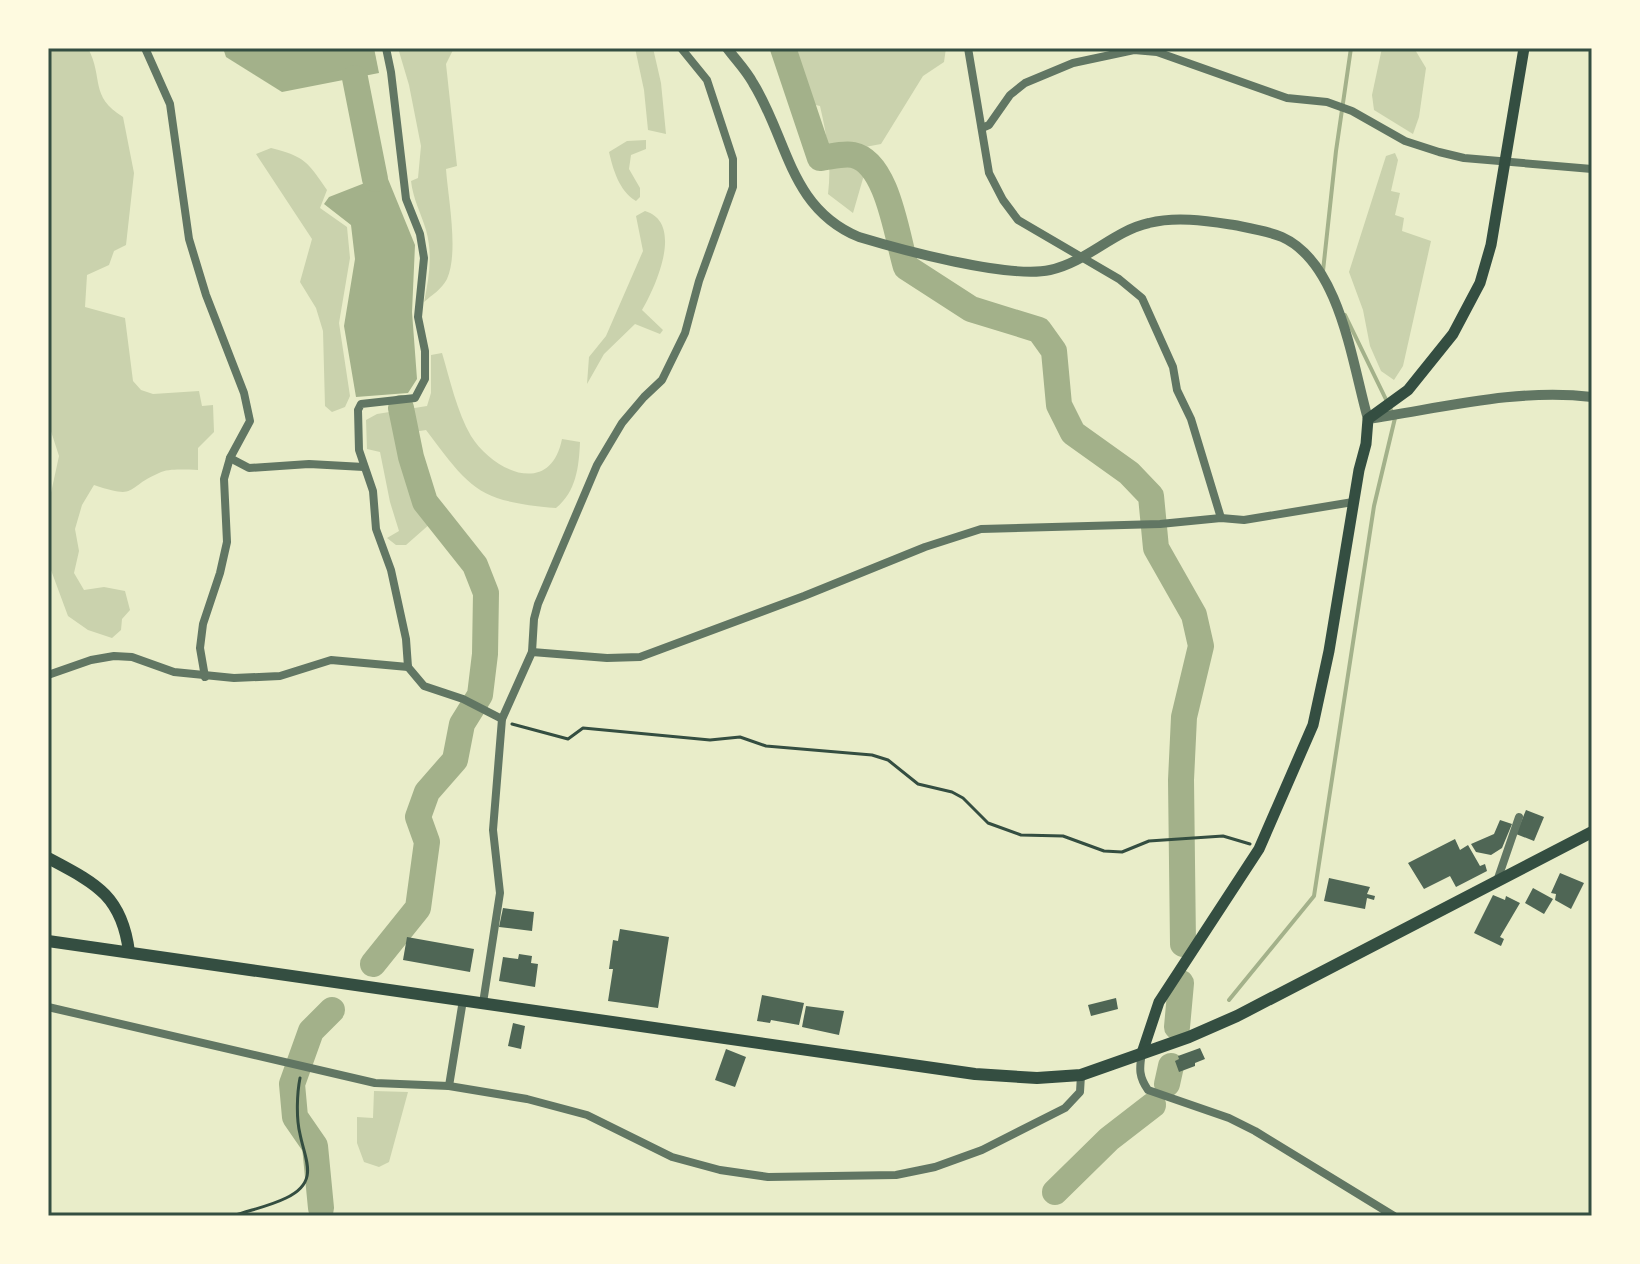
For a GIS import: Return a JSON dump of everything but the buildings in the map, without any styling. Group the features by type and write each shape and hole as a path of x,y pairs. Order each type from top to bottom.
{"main road":[{"path":"1142,1053 1159,1002 1259,849 1313,725 1329,651 1368,419 1408,390 1464,316 1480,283 1491,245 1524,48"},
{"path":"48,941 975,1074 1037,1078 1081,1075 1189,1037 1237,1016 1592,832"},
{"path":"48,858 88,879 109,899 124,920 129,952"}],"street":[{"path":"145,48 170,104 189,239 206,295 244,393 250,421 230,458 224,479 227,542 203,624 200,648 205,677"},
{"path":"386,48 406,199 420,234 424,258 418,317 425,351 425,379 415,398 361,404 358,410 359,450 373,491 376,529 391,570 406,639 408,667 424,686 502,719"},
{"path":"483,1003 500,893 493,830 502,719 532,652 538,604 556,568 597,465 622,423 662,380 685,333 699,281 733,187 733,159 707,80 681,48"},
{"path":"727,48 754,83 793,174 813,205 839,229 881,244 1002,270 1049,270 1083,257 1114,237 1149,223 1202,220 1283,238 1315,261 1337,304 1368,419 1509,396 1548,394 1592,397"},
{"path":"968,48 989,173 1003,200 1018,220 1119,279 1142,298 1173,367 1177,390 1191,419 1221,518"},
{"path":"982,128 989,125 1010,95 1025,83 1073,63 1134,50 1157,52 1287,98 1327,102 1352,111 1405,141 1439,152 1504,162 1592,169"},
{"path":"230,458 249,468 309,464 364,467"},
{"path":"532,652 607,658 640,657 748,618 925,547 981,529 1160,524 1221,518 1244,520 1353,502"},
{"path":"48,675 91,660 114,656 132,657 174,672 205,677 280,676 331,660 408,667"},
{"path":"1497,882 1519,817"},
{"path":"449,1086 463,1000"},
{"path":"48,1007 375,1083 449,1086 527,1099 587,1115 672,1157 720,1170 768,1177 896,1175 935,1167 982,1150 1065,1108 1080,1092 1081,1075"},
{"path":"1142,1053 1139,1068 1148,1090 1229,1118 1255,1131 1394,1216"}],"path":[{"path":"502,719 568,739 583,728 710,740 740,737 766,746 872,755 888,760 918,784 952,792 963,798 988,823 1021,835 1063,836 1104,851 1122,852 1149,841 1236,838 1259,849"},
{"path":"233,1216 287,1198 301,1188 307,1176 309,1165 299,1131 299,1082 305,1065"}],"shaded area":[{"path":"48,48 88,48 105,102 123,117 134,173 126,245 114,251 109,265 87,275 85,307 125,318 133,381 141,390 153,394 199,391 202,406 213,405 214,432 198,448 198,470 163,471 125,492 94,485 82,505 75,529 79,551 74,573 84,590 104,587 125,591 130,610 122,619 121,630 112,638 88,630 68,616 48,562 49,502 59,456 48,422"},
{"path":"223,48 374,48 379,73 282,92 226,57"},
{"path":"398,48 454,48 446,64 457,166 446,169 452,254 445,283 424,302 430,257 426,230 411,181 418,178 421,146"},
{"path":"635,48 653,48 661,83 666,134 648,130"},
{"path":"774,48 946,48 944,62 923,76 881,144 865,147 864,175 853,213 828,194 828,150 820,106 807,103"},
{"path":"1382,48 1414,48 1426,68 1419,117 1413,134 1374,110 1372,95"},
{"path":"646,140 646,149 631,155 629,169 640,188 640,197 636,201 621,186 609,152 627,141"},
{"path":"271,148 298,157 310,167 327,190 320,208 347,227 350,258 339,323 350,396 345,407 332,412 325,406 323,331 316,308 300,282 312,239 256,154"},
{"path":"1395,153 1398,160 1391,191 1400,193 1395,215 1404,218 1402,231 1431,241 1403,366 1394,380 1381,371 1370,346 1363,310 1349,272 1386,156"},
{"path":"375,179 388,179 415,245 412,312 417,379 408,393 356,397 344,326 355,259 351,225 324,204 329,197"},
{"path":"645,211 657,218 663,228 665,242 654,287 642,310 663,330 660,334 635,324 604,354 587,384 589,357 606,336 643,251 636,216"},
{"path":"442,353 466,427 493,460 520,473 534,473 546,468 556,457 562,439 580,442 577,470 572,487 556,508 509,501 479,489 467,480 426,430 401,434 418,501 431,523 406,545 396,545 387,538 399,531 380,452 367,449 366,420 377,414 427,406 431,393 431,355"},
{"path":"374,1091 408,1092 389,1162 379,1167 364,1162 357,1143 357,1117 373,1118"}],"waterway":[{"path":"783,48 820,158 853,155 875,171 889,203 906,267 971,309 1039,330 1054,351 1059,405 1073,433 1129,473 1151,496 1156,548 1194,615 1201,646 1184,717 1181,780 1183,944"},
{"path":"1323,271 1351,48"},
{"path":"355,78 375,179"},
{"path":"1229,1000 1314,896 1374,506 1395,418 1345,315"},
{"path":"373,964 418,908 427,842 418,817 427,792 455,760 462,724 480,695 485,654 486,593 475,565 425,502 411,457 401,408"},
{"path":"1177,1027 1181,983"},
{"path":"321,1208 315,1146 295,1117 292,1084 311,1031 332,1010"},
{"path":"1178,1022 1183,1020"},
{"path":"1167,1084 1171,1066"},
{"path":"1055,1192 1109,1139 1153,1105"}]}
